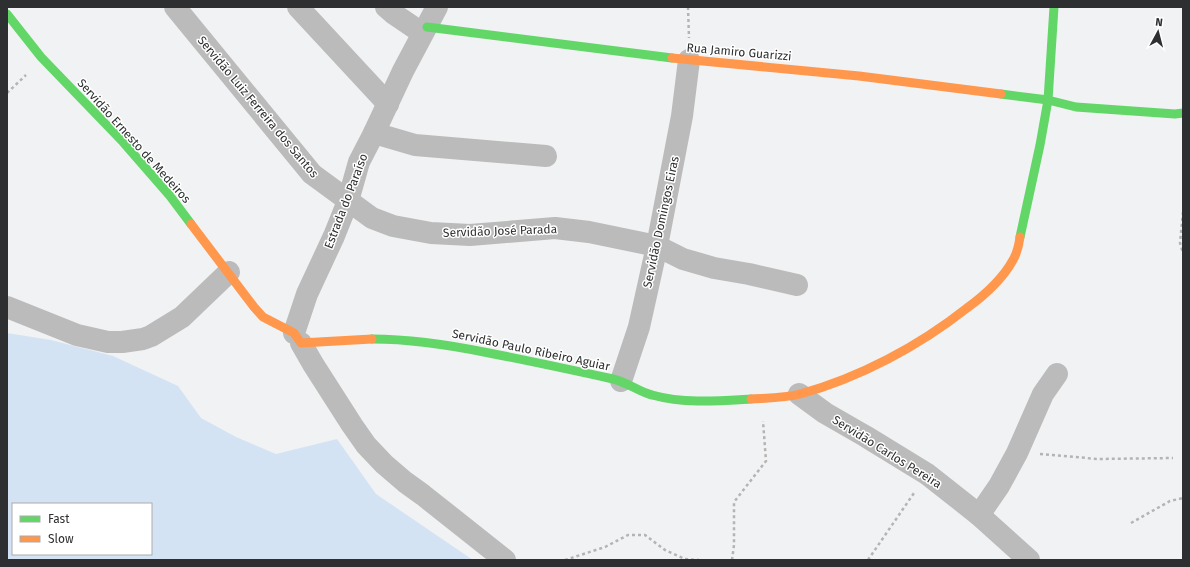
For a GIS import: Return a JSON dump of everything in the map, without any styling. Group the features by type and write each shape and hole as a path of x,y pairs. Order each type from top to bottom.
{"street":[{"name":"Servidão Luiz Ferreira dos Santos","path":"175,7 312,174 348,202"},
{"path":"298,7 388,104"},
{"path":"386,7 394,14 425,30"},
{"name":"Estrada do Paraíso","path":"298,338 307,294 328,251 348,202 359,162 403,71 437,7"},
{"name":"Servidão Paulo Ribeiro Aguiar","path":"298,338 409,340 508,355 621,382 651,395 678,400 710,402 761,399 799,394 852,375 906,350 950,322 983,296 1002,277 1014,259 1018,248 1048,100 1054,7"},
{"name":"Servidão Ernesto de Medeiros","path":"7,14 41,57 123,142 170,196 229,272 246,297 263,317 298,338"},
{"name":"Rua Jamiro Guarizzi","path":"425,30 689,60 859,76 1048,100 1076,107 1175,114 1183,113"},
{"name":"Servidão Domingos Eiras","path":"621,382 639,327 657,246 682,116 689,60"},
{"path":"374,133 415,145 546,156"},
{"name":"Servidão José Parada","path":"348,202 372,218 393,226 431,233 470,235 555,228 589,232 657,246 683,259 714,268 797,285"},
{"path":"7,307 77,335 108,342 122,342 142,339 151,336 182,317 229,272"},
{"path":"298,338 313,364 366,445 384,464 405,482 505,560"},
{"path":"979,515 999,486 1017,453 1043,394 1057,374"},
{"name":"Servidão Carlos Pereira","path":"799,394 824,414 866,436 927,474 979,515 1029,560"}],"path":[{"path":"688,7 689,60"},
{"path":"7,93 21,81 41,57"},
{"path":"1183,212 1180,243 1183,253"},
{"path":"732,560 734,545 734,502 766,461 761,399"},
{"path":"1017,453 1098,459 1173,458"},
{"path":"868,560 927,474"},
{"path":"1131,523 1170,501 1183,498"},
{"path":"565,560 605,547 628,535 645,535 665,550 685,559 699,560"}],"shaded area":[{"path":"7,333 51,340 113,356 178,386 201,418 236,437 276,454 337,439 376,494 473,560 7,560"}],"traffic: fast":[{"path":"1020,237 1048,100 1054,7"},
{"path":"7,14 41,57 123,142 170,196 191,224"},
{"path":"427,27 672,58"},
{"path":"1001,94 1048,100 1076,107 1175,114 1183,113"},
{"path":"372,339 401,340 460,347 613,379 623,382 647,394 664,398 689,401 751,399"}],"traffic: slow":[{"path":"672,58 859,76 1001,94"},
{"path":"191,224 263,317 294,333 301,343 372,339"},
{"path":"751,399 776,398 800,394 822,387 866,370 909,348 948,322 993,287 1004,274 1016,255 1020,237"}]}
